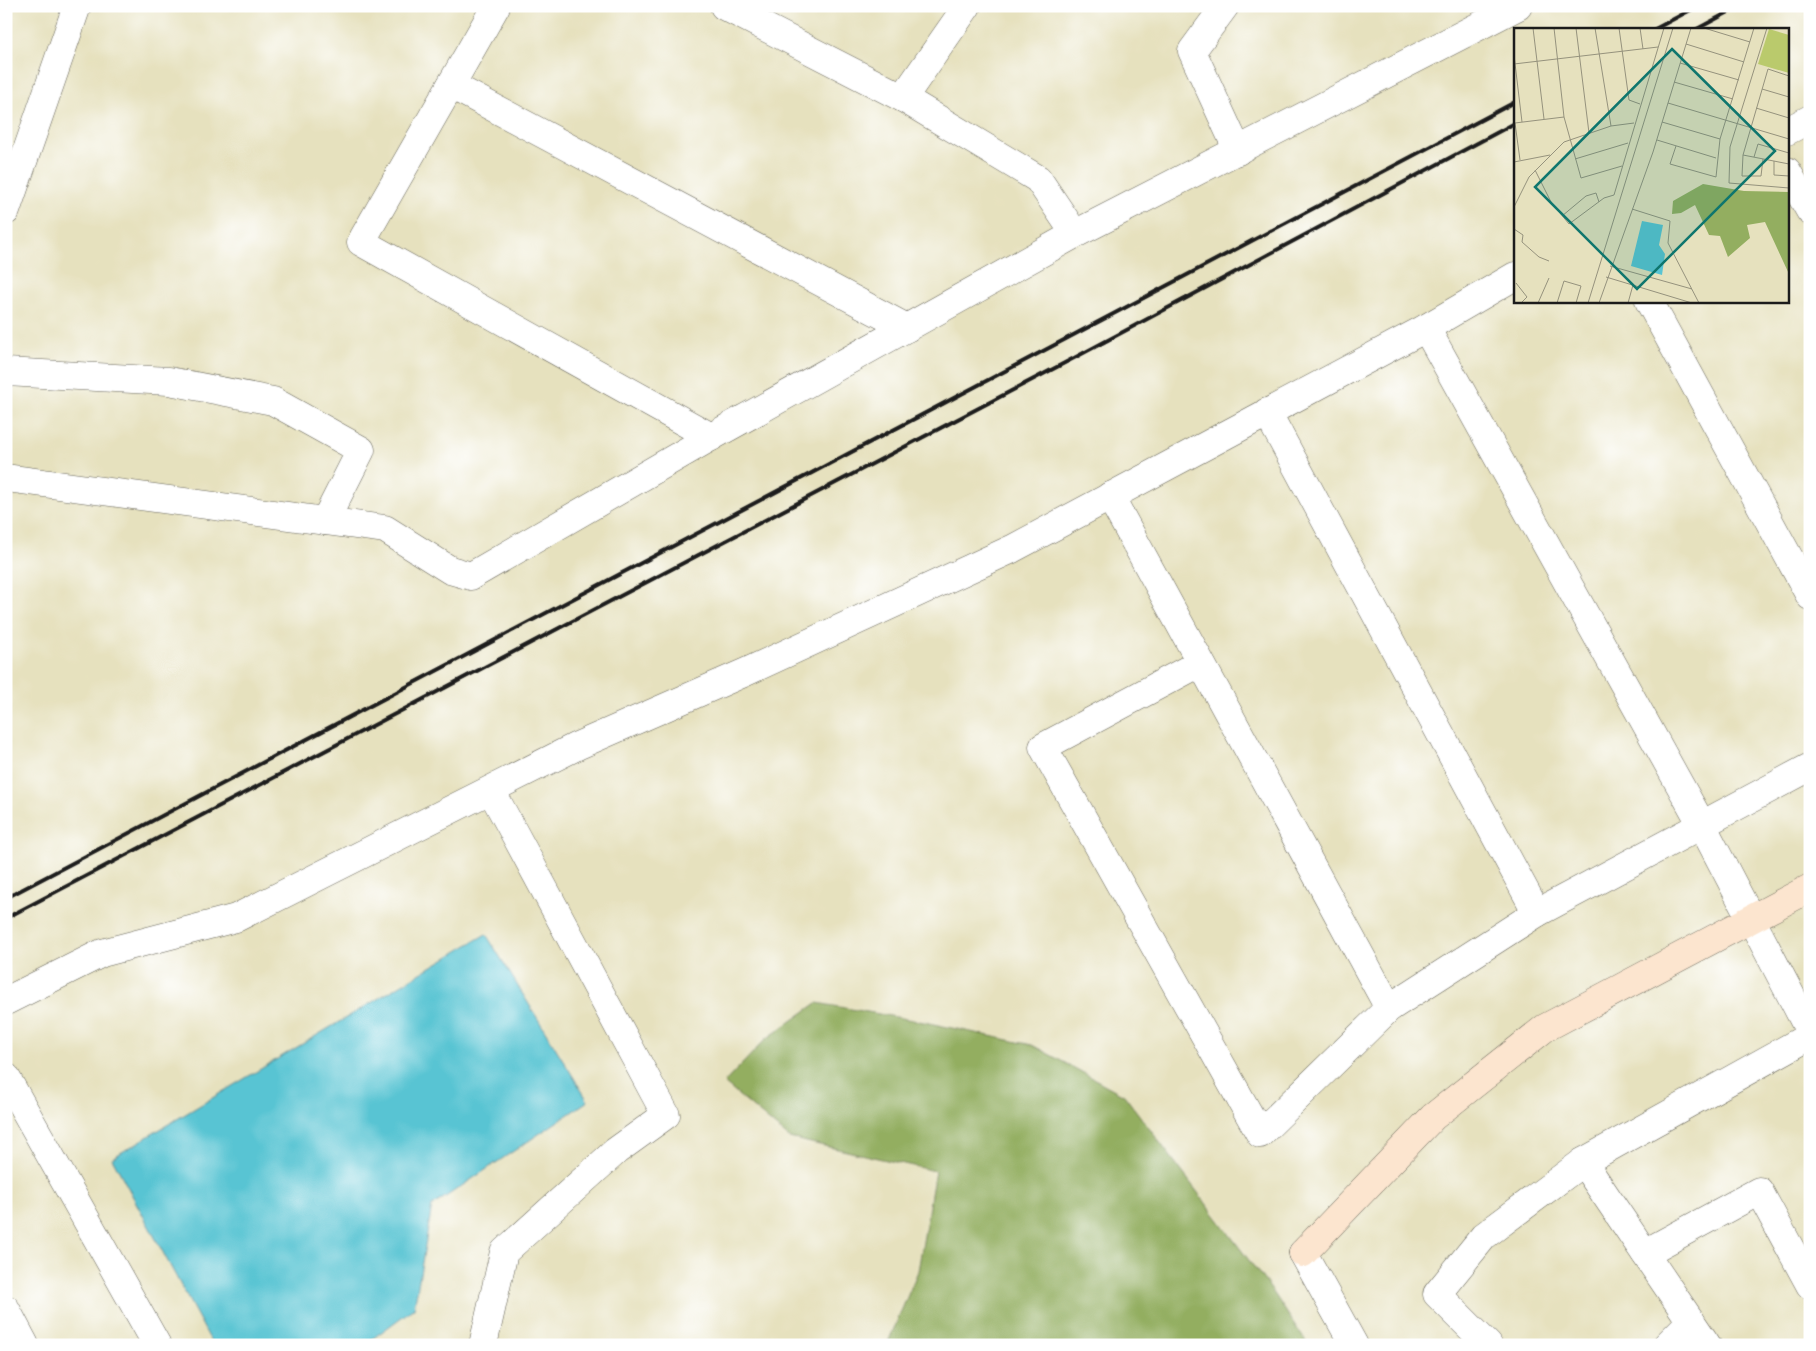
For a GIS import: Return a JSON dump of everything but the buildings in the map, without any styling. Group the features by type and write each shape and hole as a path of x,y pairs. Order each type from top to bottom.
{"street":[{"path":"6,211 76,6"},
{"path":"496,6 360,242 711,437"},
{"path":"724,6 903,98 1038,179 1075,234"},
{"path":"903,98 967,6"},
{"path":"1225,6 1192,51 1238,150"},
{"path":"6,478 386,529 450,570 471,576 711,437 1075,234 1518,6"},
{"path":"451,85 907,328"},
{"path":"1788,130 1810,119"},
{"path":"1788,173 1810,211"},
{"path":"6,1001 102,953 236,918 577,746 746,672 1012,549 1426,328 1514,277"},
{"path":"1650,302 1810,596"},
{"path":"1426,328 1702,824 1810,1032"},
{"path":"6,372 169,381 273,401 361,450 325,522"},
{"path":"1267,412 1537,913"},
{"path":"1110,496 1389,1008"},
{"path":"1200,663 1043,746 1260,1134 1389,1008 1537,913 1810,767"},
{"path":"483,1345 504,1252 616,1151 666,1115 491,790"},
{"path":"1354,1345 1303,1253 1433,1117 1545,1028 1810,888"},
{"path":"1488,1345 1437,1294 1484,1236 1584,1162 1810,1036"},
{"path":"6,1077 157,1345"},
{"path":"1584,1162 1707,1345"},
{"path":"1645,1253 1759,1191 1810,1285"},
{"path":"6,1309 26,1345"},
{"path":"1667,1345 1691,1321"}],"green space":[{"path":"817,1003 924,1022 1032,1045 1124,1095 1273,1292 1308,1345 887,1345 918,1271 935,1171 789,1138 724,1083 766,1039"}],"water":[{"path":"486,934 588,1101 432,1206 414,1308 364,1345 213,1345 112,1158"}],"railway":[{"path":"1657,28 1698,6"},
{"path":"1699,28 1740,6"},
{"path":"6,898 1514,103"},
{"path":"6,918 1076,357 1514,124"}]}
